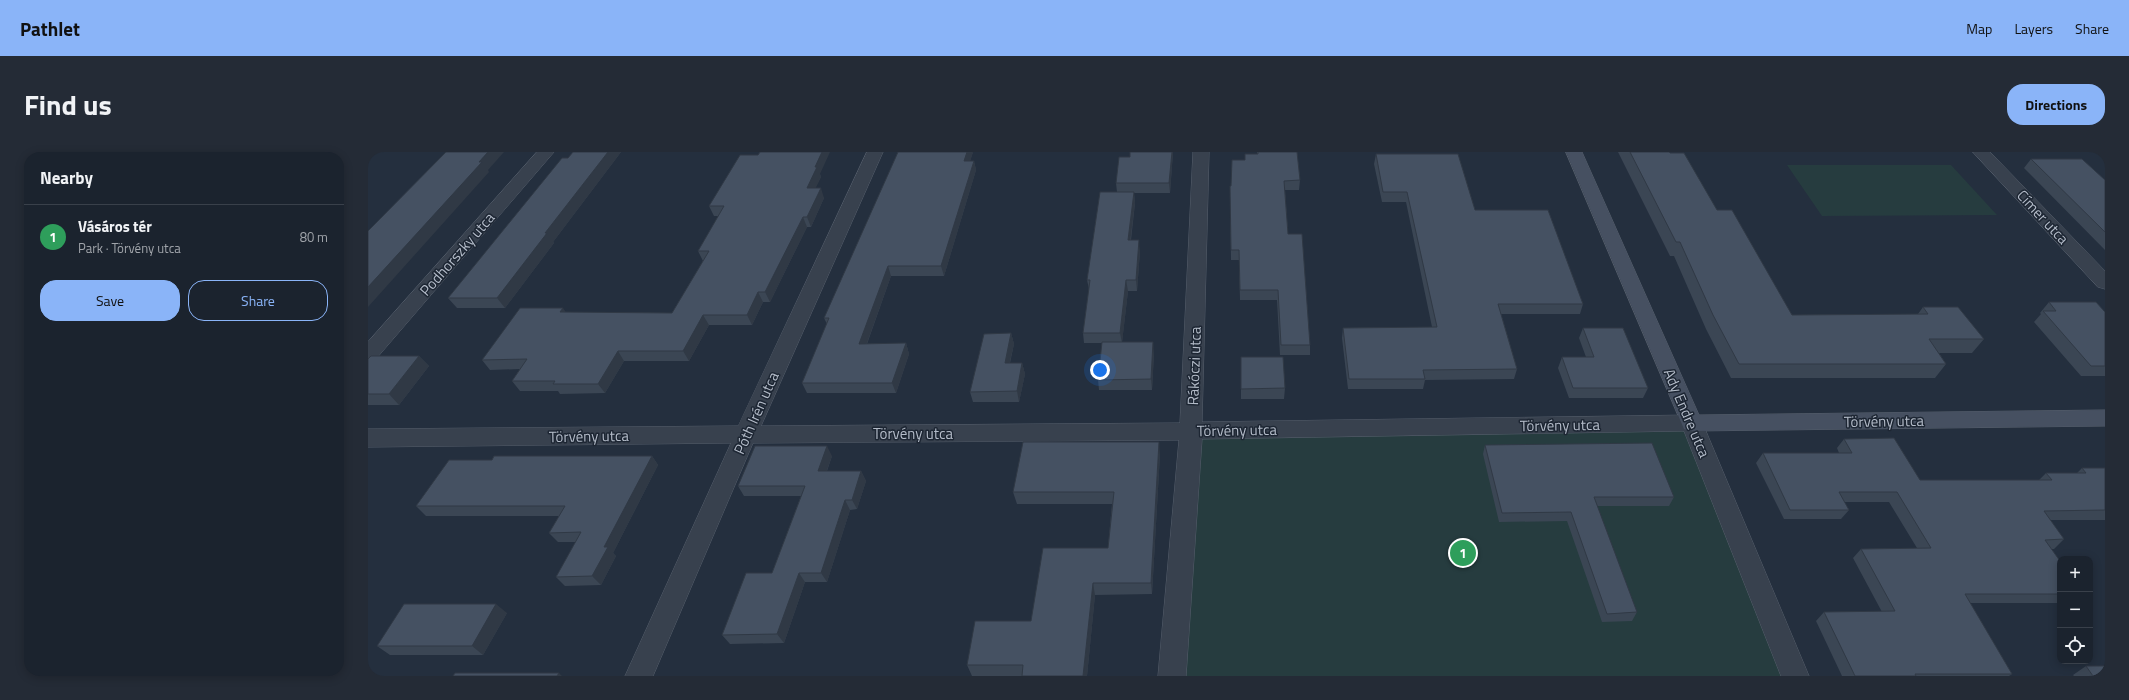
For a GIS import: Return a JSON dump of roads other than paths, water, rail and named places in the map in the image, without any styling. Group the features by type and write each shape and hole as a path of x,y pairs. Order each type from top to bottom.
{"street":[{"name":"Podhorszky utca","path":"368,355 546,152"},
{"name":"Póth Irén utca","path":"639,676 746,434 875,152"},
{"name":"Rákóczi utca","path":"1172,676 1191,431 1201,152"},
{"name":"Ady Endre utca","path":"1574,152 1692,423 1795,676"},
{"name":"Címer utca","path":"1981,152 2105,283"},
{"name":"Törvény utca","path":"368,438 1191,431 2105,418"}],"place":[{"name":"Vásáros tér","path":"1463,553"}]}
